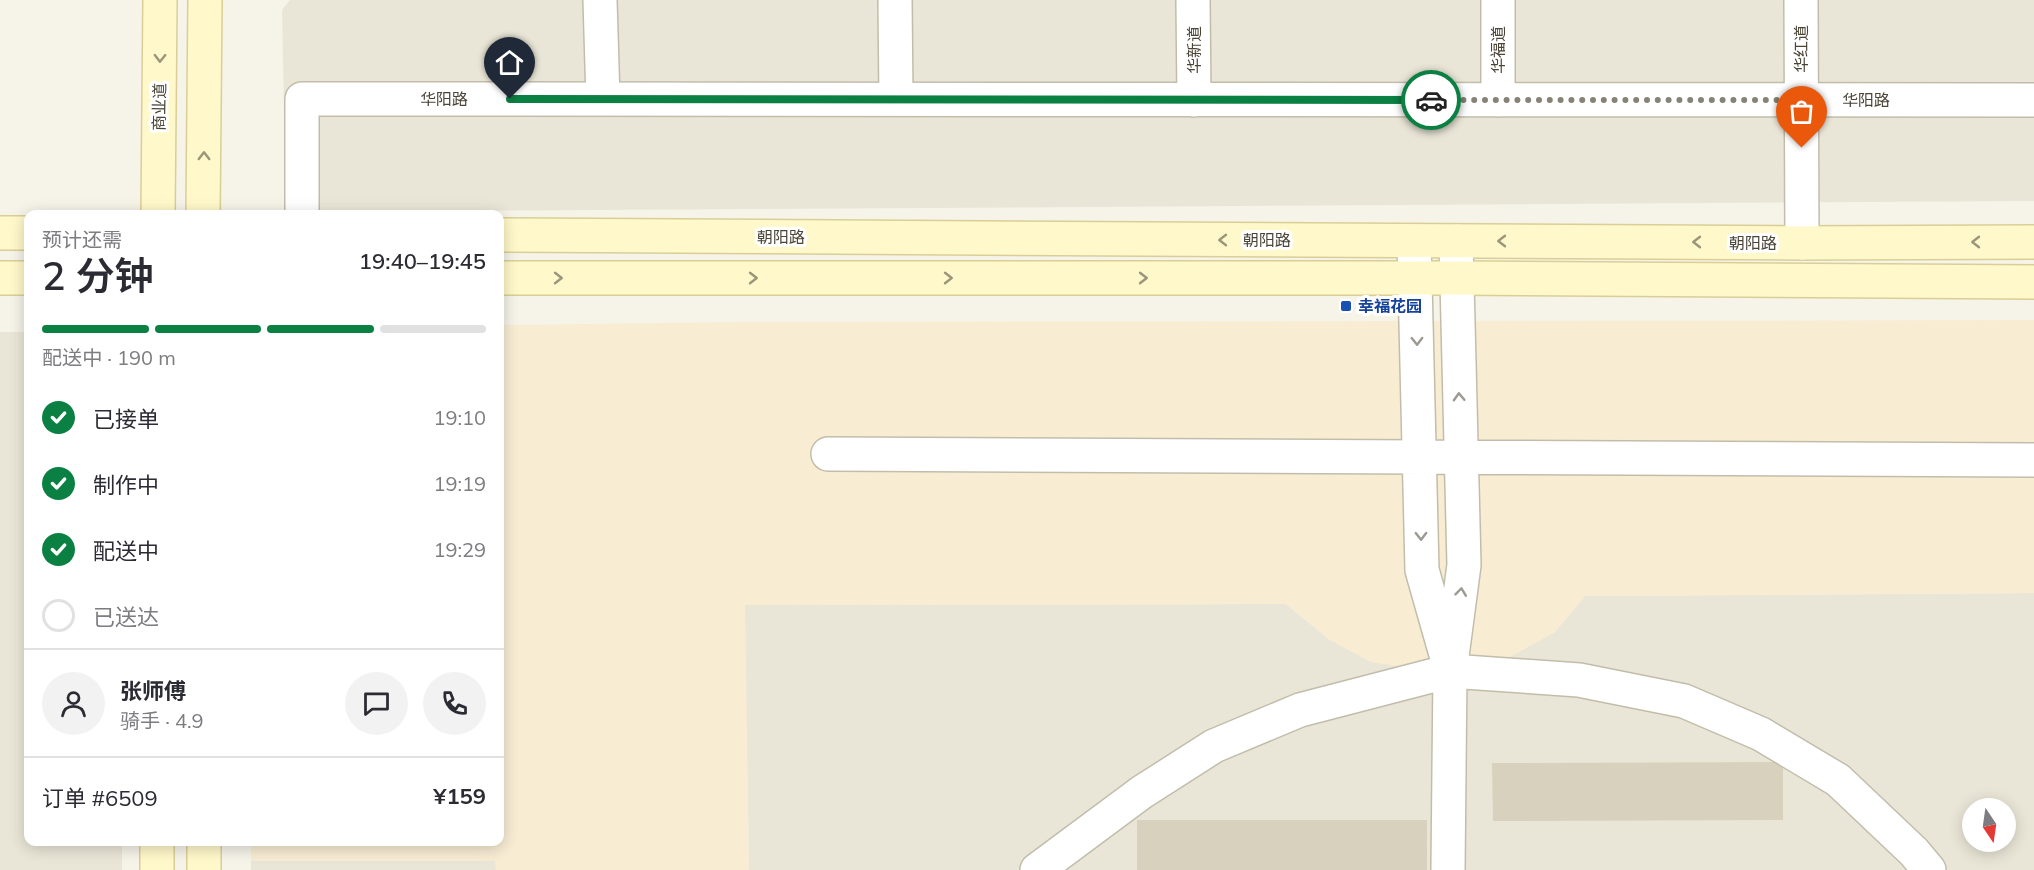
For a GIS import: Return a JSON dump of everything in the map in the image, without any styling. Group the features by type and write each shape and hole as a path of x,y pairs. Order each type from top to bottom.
{"main road":[{"name":"商业道","path":"158,210 160,0"},
{"path":"203,210 205,0"},
{"path":"0,233 24,233"},
{"name":"朝阳路","path":"504,235 1802,243 2034,242"},
{"path":"0,278 24,278"},
{"path":"504,278 1456,278 2034,282"},
{"path":"157,846 157,870"},
{"path":"204,846 204,870"}],"street":[{"path":"600,0 603,99"},
{"path":"895,0 896,99"},
{"name":"华新道","path":"1193,0 1194,100"},
{"name":"华福道","path":"1498,0 1498,100"},
{"name":"华红道","path":"1801,0 1802,243"},
{"name":"华阳路","path":"302,210 302,99 2034,100"},
{"path":"1414,241 1422,570 1450,671"},
{"path":"1448,870 1450,671 1464,565 1456,241"},
{"path":"828,454 2034,460"},
{"path":"1037,870 1142,792 1214,746 1300,710 1450,671 1579,680 1684,701 1761,734 1838,780 1914,852 1929,870"}],"shaded area":[{"path":"290,0 2034,0 2034,201 286,210 282,10"},
{"path":"2034,320 2034,593 1585,596 1554,633 1508,658 1466,667 1409,668 1371,662 1330,640 1286,604 745,605 749,870 496,870 495,861 251,861 251,846 504,846 504,325 740,322"},
{"path":"0,332 24,332 24,846 122,846 122,870 0,870"},
{"path":"2034,593 2034,870 749,870 744,605 1286,604 1330,640 1554,633 1585,596"},
{"path":"251,861 496,861 496,870 251,870"}],"building":[{"path":"1783,762 1783,820 1493,821 1492,763"},
{"path":"1137,820 1427,820 1427,870 1137,870"}],"way so far":[{"path":"1431,100 1801,100 1802,148"}],"place":[{"name":"幸福花园","path":"1346,306"}],"route":[{"path":"510,99 1431,100"}]}
